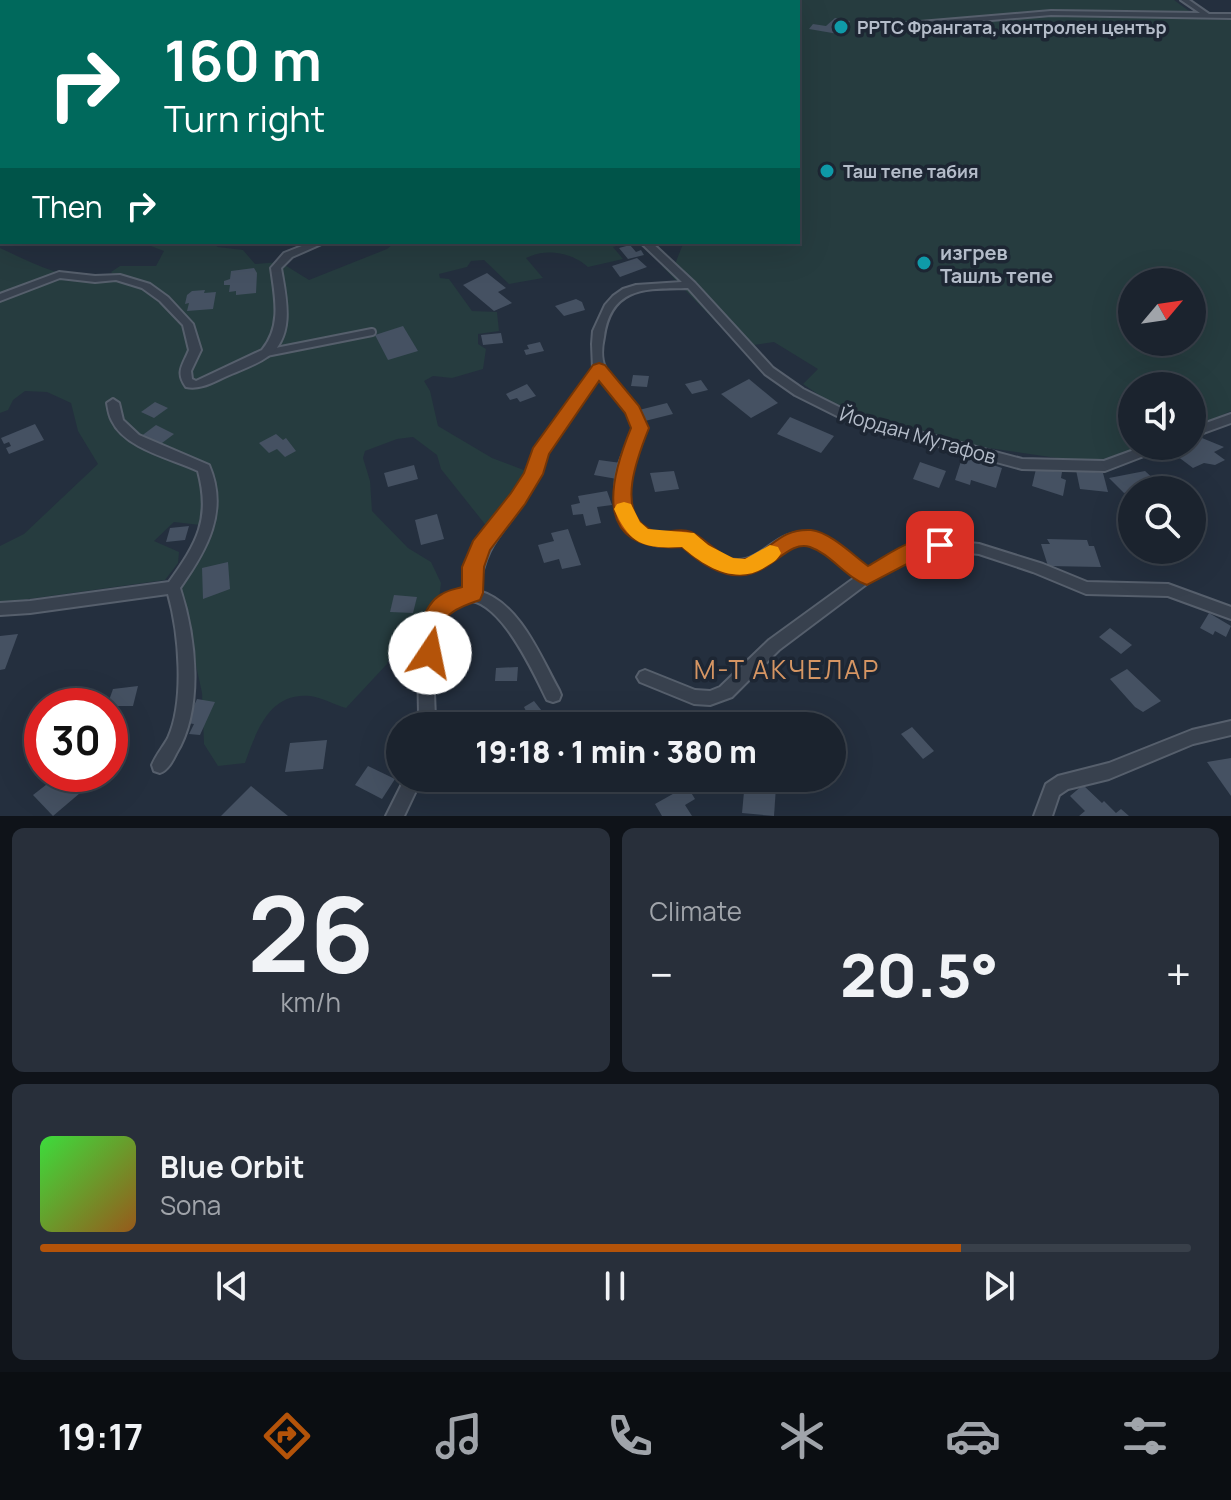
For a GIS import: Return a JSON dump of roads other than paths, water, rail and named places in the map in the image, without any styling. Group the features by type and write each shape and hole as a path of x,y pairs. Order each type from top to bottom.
{"street":[{"path":"1184,0 1208,16"},
{"path":"884,27 1051,13 1231,16"},
{"path":"0,298 59,275 95,279 116,277 146,286 164,299 188,324 195,344 185,376 193,385 209,382 266,353 280,329 282,306 276,268 288,255 316,244"},
{"name":"Йордан Мутафов","path":"647,244 691,285 769,371 799,392 851,418 1022,464 1105,466 1121,460"},
{"path":"691,285 639,287 616,298 597,335 595,351 599,369 633,411 640,428 625,466 622,491 624,510 632,527 641,535 658,540 686,539 700,551 730,566 748,568 793,539 813,538 867,576"},
{"path":"472,593 473,567 481,547 518,499 534,474 539,453 599,369"},
{"path":"0,609 173,587 196,556 209,526 212,493 204,468 189,460 161,453 143,442 118,422 113,403"},
{"path":"1206,428 1231,418"},
{"path":"645,677 694,697 710,698 726,692 774,645 867,576 920,547 940,545 979,549 1086,588 1168,590 1231,613"},
{"path":"160,765 178,735 187,685 182,645 184,619 173,587"},
{"path":"428,712 431,624 447,601 472,593 495,604 510,620 553,695"},
{"path":"1043,816 1052,790 1064,782 1109,771 1192,737 1231,728"},
{"path":"395,816 407,792"}],"lane":[{"path":"266,353 372,332"}],"place":[{"name":"РРТС Франгата, контролен център","path":"841,27"},
{"name":"Таш тепе табия","path":"827,171"},
{"name":"изгрев Ташлъ тепе","path":"924,263"}],"district":[{"name":"М-Т АКЧЕЛАР","path":"787,669"}]}
